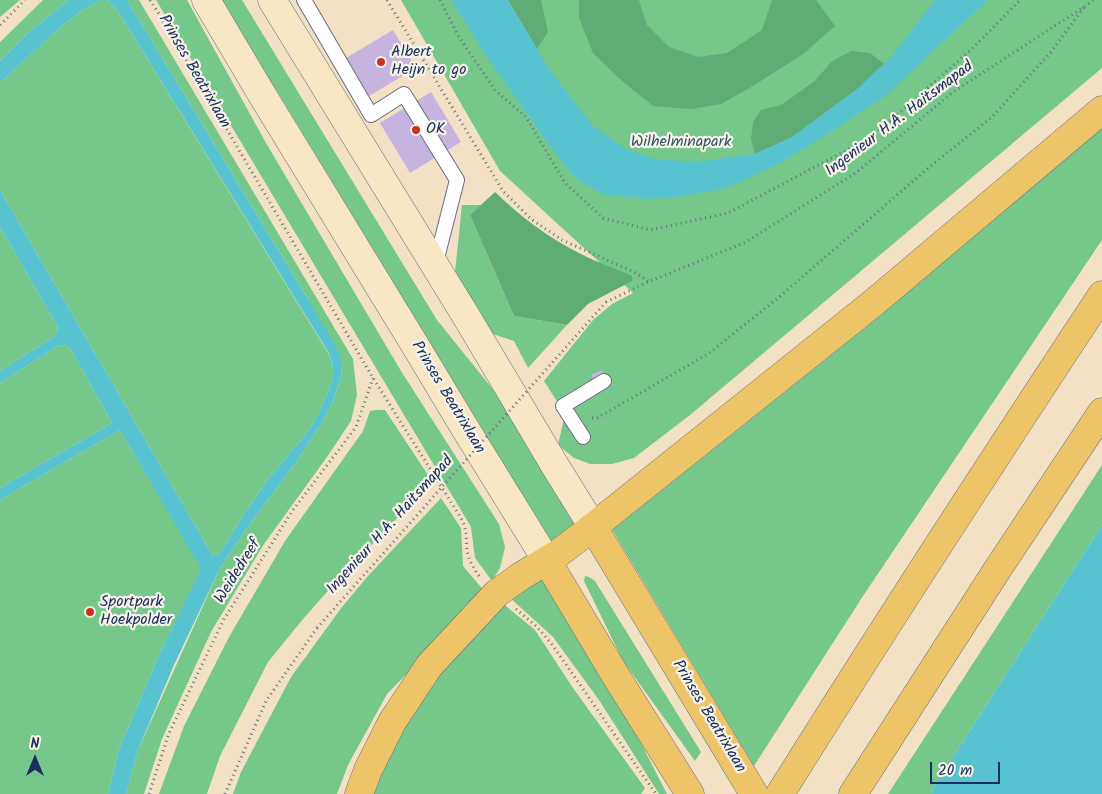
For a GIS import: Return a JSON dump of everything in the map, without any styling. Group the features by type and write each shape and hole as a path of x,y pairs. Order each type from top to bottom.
{"main road":[{"name":"Prinses Beatrixlaan","path":"206,0 612,670 688,790"},
{"name":"Prinses Beatrixlaan","path":"272,0 754,794"},
{"path":"359,794 368,770 392,722 429,666 497,593 593,527 872,304 1102,110"},
{"path":"780,794 974,490 1102,295"},
{"path":"853,794 1102,412"}],"lane":[{"path":"304,0 371,115 404,94 456,180 435,266"},
{"path":"583,437 563,406 604,380"}],"path":[{"path":"0,25 25,0"},
{"name":"Prinses Beatrixlaan","path":"150,0 373,378"},
{"path":"387,0 503,191 531,219 562,240 634,272 648,282"},
{"path":"440,0 459,37 495,90 526,117 565,183 603,218 650,230 728,213 873,136 974,46 1020,0"},
{"name":"Ingenieur H.A. Haitsmapad","path":"225,794 266,701 317,628 606,302 648,282 746,242 857,172 953,92 1093,0"},
{"path":"572,420 597,418 708,354 778,298 933,164 992,116 1052,52 1084,7"},
{"name":"Weidedreef","path":"150,794 169,732 224,619 293,510 356,427 373,378"}],"green space":[{"path":"0,0 20,0 0,17"},
{"path":"43,0 68,0 27,34 0,61 0,42"},
{"path":"102,0 107,0 116,8 330,356 333,369 333,378 325,399 307,433 268,479 220,553 213,556 0,190 0,80 3,80 63,25 86,8"},
{"path":"127,0 139,0 353,359 357,395 351,421 264,544 211,632 162,739 144,794 126,794 138,750 220,568 244,532 297,461 321,424 332,404 341,377 342,367 308,299"},
{"path":"156,0 187,0 266,143 401,371 499,524 505,547 500,568 492,581 475,558 471,527"},
{"path":"218,0 242,0 437,320 495,392 580,530 555,549 280,96"},
{"name":"Wilhelminapark","path":"401,0 1102,0 1102,68 690,415 634,458 612,464 590,464 574,458 558,445 565,414 544,381 593,320 612,304 633,293 500,171"},
{"path":"508,0 541,0 548,32 537,49"},
{"path":"579,0 639,0 647,25 669,47 698,57 727,53 762,30 772,0 816,0 835,26 803,54 721,104 692,109 653,106 622,81 593,53 579,18"},
{"path":"851,51 870,53 884,64 856,90 792,137 755,154 751,139 753,122 761,110 781,105 815,81 831,62"},
{"path":"1102,123 1102,240 863,596 754,766 610,526"},
{"path":"495,192 524,218 545,233 585,256 632,276 632,281 588,304 567,325 514,316 470,215"},
{"path":"462,205 481,205 470,215 514,316 567,325 528,368 514,341 487,332 455,272"},
{"path":"0,227 58,327 55,336 0,371"},
{"path":"64,345 70,348 112,423 0,488 0,383 58,346"},
{"path":"385,410 432,481 327,592 268,662 220,756 207,794 159,794 184,726 229,637 285,541 363,431 370,411"},
{"name":"Sportpark Hoekpolder","path":"120,430 202,569 159,655 119,749 108,794 0,794 0,500"},
{"path":"1102,465 1102,525 933,788 932,794 888,794"},
{"path":"441,498 461,528 463,566 486,593 387,694 348,765 337,794 233,794 241,772 291,677 342,607 367,577"},
{"path":"539,573 624,710 667,794 659,794 599,700 553,637 508,596"},
{"path":"585,576 595,581 701,752 695,761 623,661 584,581"},
{"path":"501,602 535,630 573,688 645,788 641,794 372,794 393,743 451,656"}],"water":[{"path":"68,0 102,0 86,8 63,25 3,80 0,80 0,61 27,34"},
{"path":"107,0 127,0 308,299 339,352 342,367 341,377 332,404 321,424 297,461 244,532 220,568 174,665 138,750 126,794 108,794 119,749 159,655 201,569 120,430 0,500 0,488 112,423 70,348 64,345 58,346 0,383 0,371 55,336 58,327 0,227 0,190 213,556 220,553 268,479 307,433 325,399 333,378 333,369 330,355 116,8"},
{"path":"451,0 508,0 551,72 594,127 626,149 655,159 697,162 755,154 792,137 856,90 892,56 935,0 988,0 884,97 778,164 722,189 670,198 648,199 602,194 574,177 486,56"},
{"path":"1102,525 1102,794 932,794 933,788"}],"building":[{"path":"393,30 416,68 369,96 346,58"},
{"path":"431,92 461,142 410,173 380,123"},
{"path":"602,370 606,377 595,383 591,375"}],"place":[{"name":"Albert Heijn to go","path":"381,62"},
{"name":"OK","path":"416,130"},
{"name":"Sportpark Hoekpolder","path":"90,612"}]}
